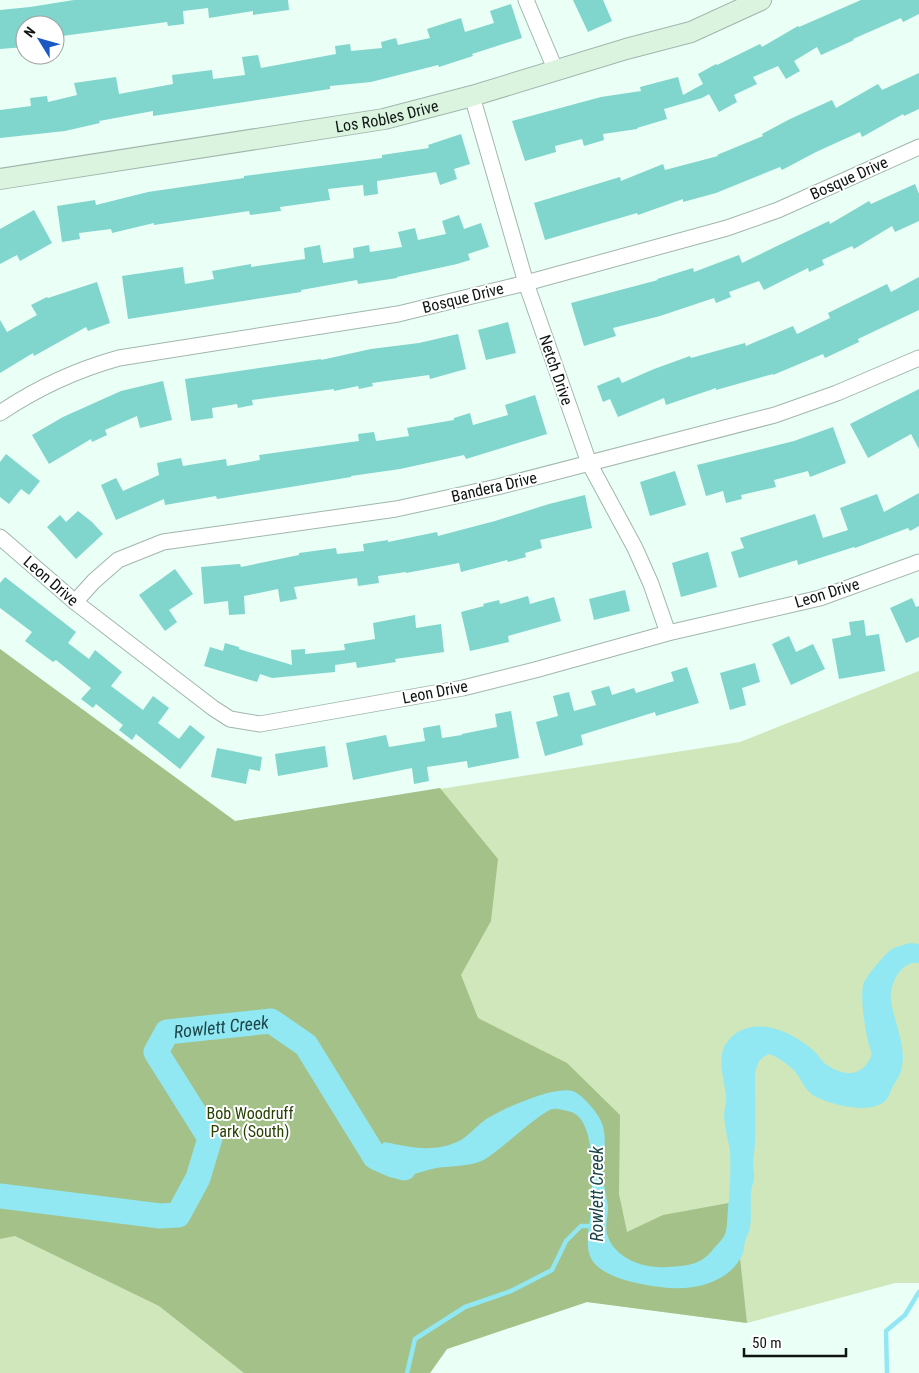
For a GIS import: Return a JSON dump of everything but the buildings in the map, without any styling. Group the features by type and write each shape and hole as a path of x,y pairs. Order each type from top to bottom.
{"street":[{"path":"526,0 556,71"},
{"name":"Los Robles Drive","path":"0,179 384,119 472,96 626,49 691,32 758,1"},
{"name":"Netch Drive","path":"472,96 526,283 589,463 635,548 651,584 668,633"},
{"name":"Bosque Drive","path":"0,413 46,385 88,366 119,358 398,314 526,283 727,228 778,210 919,147"},
{"name":"Bandera Drive","path":"75,602 94,581 118,560 163,542 396,509 497,487 775,415 838,393 919,358"},
{"name":"Leon Drive","path":"0,537 75,602 225,716 230,719 260,724 463,688 668,633 820,598 919,562"}],"green space":[{"name":"Bob Woodruff Park (South)","path":"0,649 235,821 740,742 919,671 919,1283 895,1283 747,1323 587,1302 447,1349 430,1373 0,1373"},
{"name":"Bob Woodruff Park (South)","path":"0,649 235,821 440,788 498,859 491,921 461,975 478,1018 567,1063 620,1115 619,1194 627,1232 663,1215 734,1202 747,1323 587,1302 447,1349 430,1373 244,1373 159,1306 15,1236 0,1239"}],"water":[{"path":"910,943 919,944 919,963 907,965 902,969 892,987 891,1000 903,1055 899,1076 885,1101 878,1105 860,1108 829,1102 810,1093 794,1071 777,1058 770,1054 759,1061 755,1074 754,1177 751,1192 750,1227 743,1253 738,1263 731,1271 712,1282 680,1288 652,1286 621,1279 603,1270 591,1259 588,1237 591,1214 591,1154 585,1127 579,1117 571,1112 555,1109 548,1111 493,1154 474,1163 400,1176 388,1172 369,1160 384,1142 421,1148 448,1145 465,1137 485,1120 516,1104 556,1091 567,1090 575,1092 594,1109 603,1127 605,1140 603,1177 608,1208 606,1231 611,1243 623,1256 640,1264 659,1267 694,1264 709,1254 723,1238 727,1228 730,1151 724,1116 726,1098 721,1064 722,1052 726,1044 734,1035 745,1029 766,1027 798,1039 815,1052 825,1064 834,1069 847,1073 859,1071 869,1061 872,1054 864,1020 862,992 864,982 889,951"}],"waterway":[{"name":"Rowlett Creek","path":"0,1196 160,1216 178,1215 198,1178 210,1138 156,1052 167,1032 271,1021 306,1045 375,1157 404,1168"},
{"path":"407,1373 415,1339 465,1307 511,1291 552,1270 566,1241 581,1226 593,1226"},
{"path":"887,1373 886,1331 905,1315 919,1292"}]}
